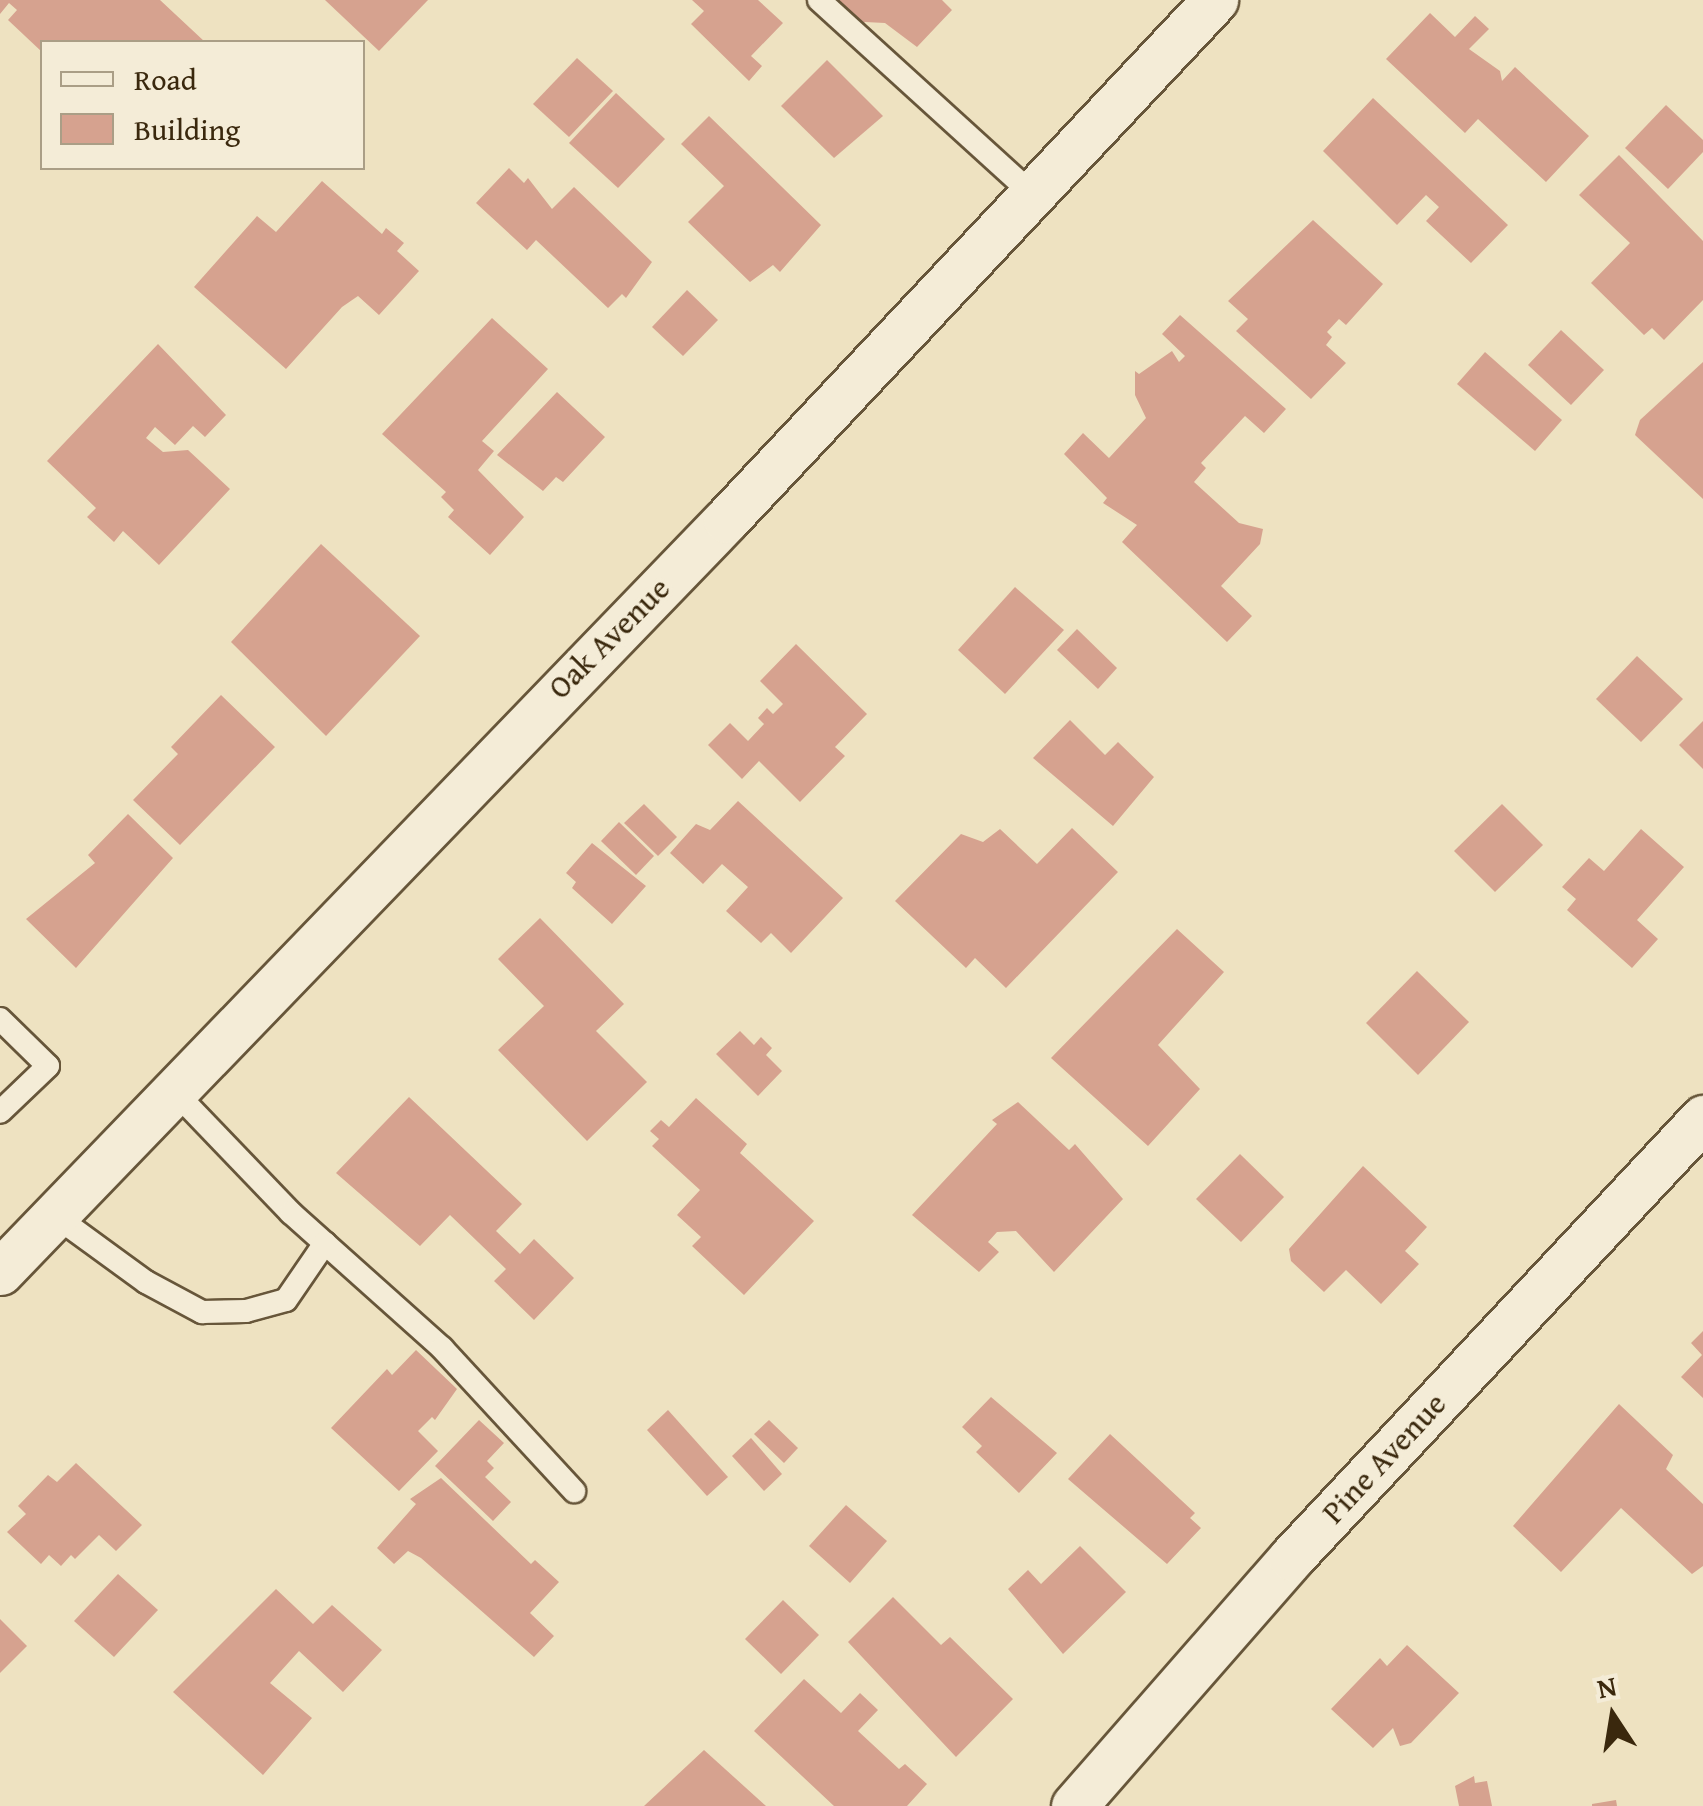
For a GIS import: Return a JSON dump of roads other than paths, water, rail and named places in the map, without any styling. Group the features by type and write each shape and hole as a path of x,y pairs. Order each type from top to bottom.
{"street":[{"name":"Oak Avenue","path":"0,1272 1215,0"},
{"name":"Pine Avenue","path":"1074,1806 1294,1554 1703,1118"}],"lane":[{"path":"819,0 1032,194"},
{"path":"0,1019 48,1066 0,1112"},
{"path":"174,1091 324,1243 442,1348 574,1491"},
{"path":"54,1215 146,1282 202,1312 246,1312 286,1300 324,1243"}]}
